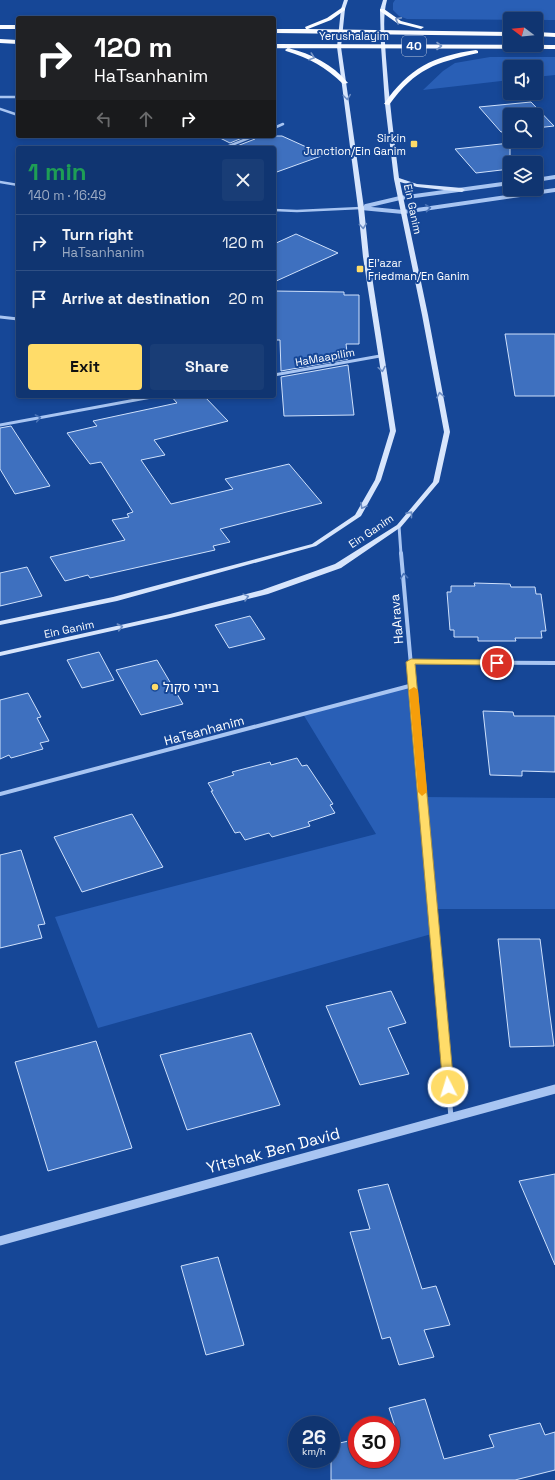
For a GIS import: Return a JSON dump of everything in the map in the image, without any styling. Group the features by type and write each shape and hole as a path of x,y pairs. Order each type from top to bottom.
{"highway":[{"path":"277,32 310,27 333,17 343,9"},
{"path":"382,10 398,22 412,26 477,34"},
{"path":"0,27 16,27"},
{"name":"Yerushalayim","path":"277,32 341,31 503,34"},
{"path":"543,34 555,35"},
{"path":"0,42 16,42"},
{"name":"Yerushalayim","path":"276,47 503,46"},
{"name":"Yerushalayim","path":"543,47 555,47"},
{"path":"276,48 318,60 332,69 345,83"},
{"path":"387,104 402,83 420,69 440,60 465,54 503,49"}],"main road":[{"name":"Ein Ganim","path":"0,623 114,599 314,545 358,516 378,480 393,431 380,356 345,83 339,47 343,9 346,0"},
{"path":"382,10 385,0"},
{"name":"Ein Ganim","path":"0,654 170,616 265,592 338,566 399,526 436,482 447,432 417,273 397,179 387,104 382,10"},
{"path":"397,179 417,185 462,190"}],"street":[{"path":"0,97 16,98"},
{"path":"0,109 16,114"},
{"path":"276,127 283,124"},
{"path":"229,146 249,138"},
{"path":"543,179 555,177"},
{"path":"0,182 16,185"},
{"path":"361,208 400,198 503,184"},
{"path":"276,210 297,211 361,208 403,212 555,190"},
{"path":"0,317 16,319"},
{"name":"HaMaapilim","path":"276,375 380,356"},
{"path":"0,425 146,398"},
{"name":"HaArava","path":"399,526 451,1117"},
{"path":"411,662 555,664"},
{"name":"HaTsanhanim","path":"0,794 413,685"},
{"name":"Yitshak Ben David","path":"0,1241 555,1089"}],"shaded area":[{"path":"395,0 555,0 555,20 543,20 543,12 503,12 503,20 407,19 399,16 393,10 393,3"},
{"path":"490,57 555,57 555,75 543,76 543,60 503,60 503,81 423,90 443,71 455,63"},
{"path":"413,685 423,797 555,798 555,909 433,909 435,933 98,1028 55,917 376,834 303,714"}],"building":[{"path":"531,102 537,108 503,108 503,132 501,132 479,107"},
{"path":"543,115 554,126 543,127"},
{"path":"276,136 282,136 324,155 276,172 276,146 237,146 255,139 276,138"},
{"path":"220,138 242,138 230,143"},
{"path":"503,144 503,148 510,148 510,156 503,156 503,170 476,173 455,149"},
{"path":"296,234 338,253 276,281 276,243"},
{"path":"276,291 344,292 344,295 359,295 359,344 346,344 348,359 281,371 280,340 276,340"},
{"path":"505,334 555,334 555,396 515,396"},
{"path":"348,365 354,415 284,416 281,377"},
{"path":"173,398 206,398 228,421 154,440 165,455 141,460 171,504 233,489 225,479 289,464 322,503 220,529 230,542 213,546 215,550 90,578 88,575 65,581 50,557 125,540 112,520 129,517 127,514 133,512 101,462 90,464 67,433 97,426 93,421 177,403"},
{"path":"11,426 50,486 15,494 0,469 0,428"},
{"path":"27,567 42,596 0,606 0,573"},
{"path":"474,583 510,584 511,587 535,587 536,594 541,594 546,631 541,631 542,638 515,638 516,641 478,641 478,637 454,637 454,630 450,630 447,592 451,592 451,586 475,586"},
{"path":"250,616 265,639 229,648 215,625"},
{"path":"99,652 114,680 82,688 67,660"},
{"path":"157,660 183,704 141,715 116,670"},
{"path":"28,693 41,717 37,718 49,741 40,743 43,749 11,758 9,755 0,759 0,700"},
{"path":"483,711 513,712 514,716 555,716 555,772 522,771 522,776 490,775"},
{"path":"297,758 302,766 307,765 333,804 330,805 335,813 308,822 310,826 272,837 269,833 245,840 240,832 235,833 208,783 234,775 232,772 270,762 271,765"},
{"path":"132,814 163,867 82,892 54,837"},
{"path":"21,850 45,924 38,925 42,938 0,948 0,855"},
{"path":"498,939 540,939 554,1046 510,1047"},
{"path":"391,991 406,1023 388,1028 409,1074 360,1085 326,1006"},
{"path":"251,1033 280,1105 187,1130 160,1055"},
{"path":"96,1041 132,1148 48,1171 15,1062"},
{"path":"555,1174 555,1265 519,1181"},
{"path":"388,1184 422,1289 436,1286 450,1325 424,1330 434,1357 399,1365 390,1337 382,1339 350,1232 370,1229 358,1190"},
{"path":"218,1257 244,1345 206,1355 181,1266"},
{"path":"425,1399 444,1459 494,1447 489,1435 540,1423 545,1435 555,1432 555,1470 515,1480 331,1480 331,1468 340,1468 340,1443 348,1441 348,1468 400,1468 400,1416 392,1416 389,1408"}],"slow traffic":[{"path":"414,690 422,792"}],"place":[{"name":"Sirkin Junction/Ein Ganim","path":"414,144"},
{"name":"El'azar Friedman/En Ganim","path":"360,269"},
{"name":"בייבי סקול","path":"155,687"}],"route":[{"path":"448,1087 411,662 497,663"}]}
